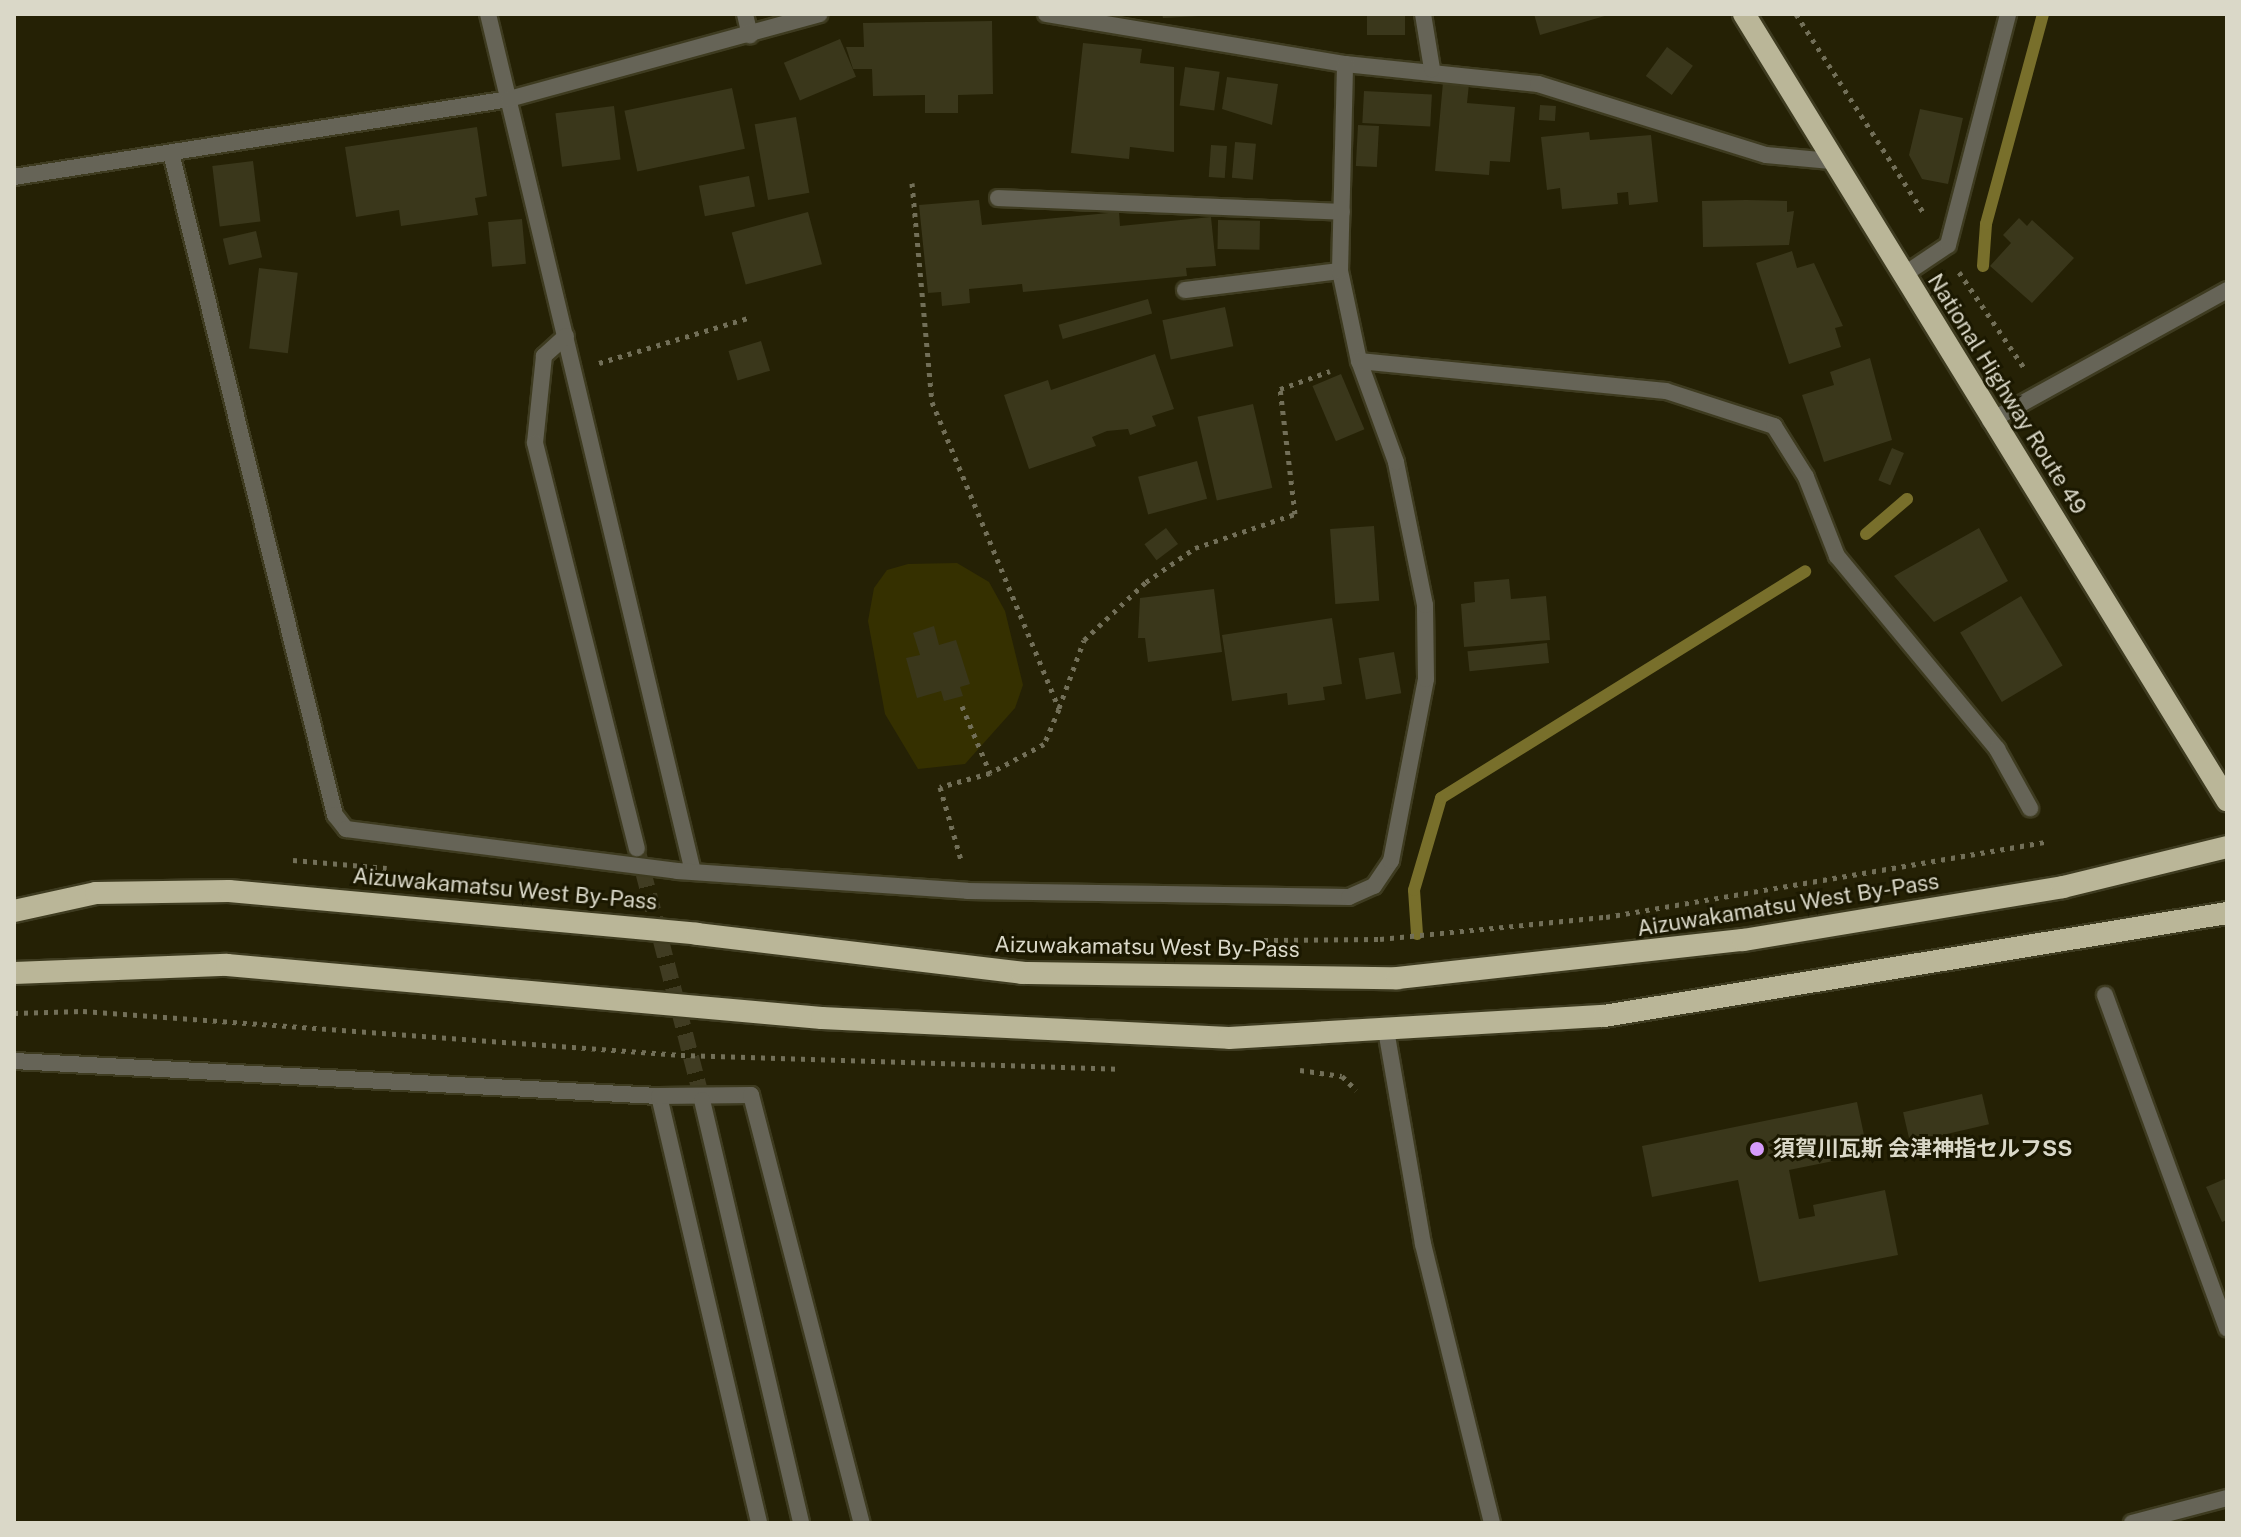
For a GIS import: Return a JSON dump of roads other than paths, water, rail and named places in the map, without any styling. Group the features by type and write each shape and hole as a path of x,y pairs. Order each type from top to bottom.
{"highway":[{"name":"National Highway Route 49","path":"1744,14 1990,421 2227,800"},
{"name":"Aizuwakamatsu West By-Pass","path":"14,911 96,893 229,891 697,934 1022,973 1397,978 1743,940 2063,887 2227,847"},
{"path":"14,973 227,965 822,1018 1111,1035 1386,1030 1604,1016 2227,913"}],"street":[{"path":"488,14 693,872"},
{"path":"745,14 750,35"},
{"path":"14,177 172,157 509,99 820,14"},
{"path":"1046,14 1345,64 1432,69 1538,84 1766,155 1831,161"},
{"path":"1423,14 1432,69"},
{"path":"1902,276 1948,245 2008,14"},
{"path":"172,157 335,815 346,829 693,872 967,891 1338,898 1364,893 1382,877 1426,679 1425,605 1396,462 1359,361 1340,271 1345,64"},
{"path":"998,198 1342,212"},
{"path":"1185,290 1340,271"},
{"path":"1990,421 2227,290"},
{"path":"566,336 544,356 535,443 637,848"},
{"path":"1359,361 1666,391 1774,426 1806,477 1837,556 1997,749 2030,808"},
{"path":"2105,995 2227,1328"},
{"path":"1386,1030 1423,1244 1492,1523"},
{"path":"14,1061 659,1096 751,1095 862,1523"},
{"path":"659,1096 759,1523"},
{"path":"702,1100 801,1523"},
{"path":"2132,1523 2227,1498"}],"waterway":[{"path":"1983,266 1986,224 2043,14"},
{"path":"1866,534 1907,499"},
{"path":"1417,934 1414,890 1441,798 1805,571"}],"tunnel":[{"path":"637,848 702,1100"}],"place":[{"name":"須賀川瓦斯 会津神指セルフSS","path":"1757,1149"}]}
